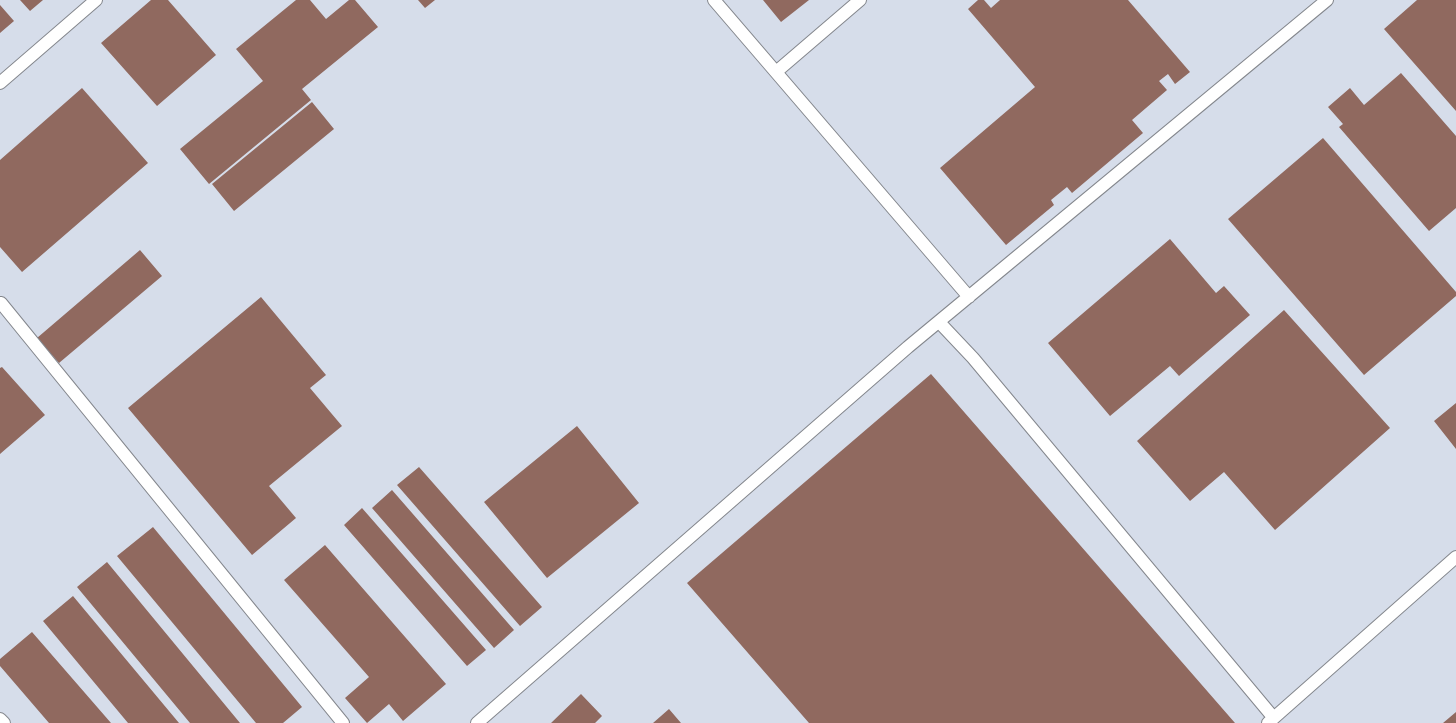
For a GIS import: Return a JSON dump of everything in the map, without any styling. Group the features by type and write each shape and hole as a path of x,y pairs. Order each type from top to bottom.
{"lane":[{"path":"0,83 96,0"},
{"path":"714,0 969,298"},
{"path":"776,72 860,0"},
{"path":"476,723 901,354 1327,0"},
{"path":"0,303 343,723"},
{"path":"939,322 973,358 1271,720 1456,557"},
{"path":"0,719 4,723"}],"shaded area":[{"path":"0,0 1456,0 1456,723 0,723"}],"building":[{"path":"20,0 43,0 30,11"},
{"path":"151,0 168,0 216,55 157,106 101,43"},
{"path":"296,0 310,0 326,19 349,0 355,0 378,27 302,89 311,100 209,184 180,149 263,81 236,49"},
{"path":"418,0 435,0 425,8"},
{"path":"763,0 809,0 781,22"},
{"path":"978,0 984,0 991,8 1000,0 1128,0 1190,72 1175,84 1168,74 1159,81 1167,90 1132,120 1143,133 1072,193 1067,187 1051,200 1054,205 1006,245 940,168 1035,87 968,9"},
{"path":"1417,0 1456,0 1456,111 1384,29"},
{"path":"0,5 14,21 0,33"},
{"path":"1401,73 1456,136 1456,208 1429,231 1339,127 1343,124 1328,107 1350,88 1364,105"},
{"path":"82,88 148,163 22,272 0,247 0,160"},
{"path":"312,102 334,129 234,211 212,184"},
{"path":"1323,138 1456,292 1456,296 1364,375 1228,219"},
{"path":"1170,239 1216,293 1224,286 1250,315 1179,376 1170,366 1110,416 1048,343"},
{"path":"140,250 162,276 59,363 37,338"},
{"path":"261,297 326,375 310,388 342,426 269,486 296,518 252,555 128,408"},
{"path":"1284,310 1390,428 1275,530 1224,472 1190,501 1137,441"},
{"path":"2,367 45,415 0,454 0,368"},
{"path":"931,374 1235,723 809,723 687,583"},
{"path":"1456,403 1456,449 1434,421"},
{"path":"577,426 639,503 547,578 484,502"},
{"path":"419,467 542,607 520,626 397,485"},
{"path":"392,490 514,630 494,648 372,508"},
{"path":"362,508 486,650 467,666 344,525"},
{"path":"153,527 302,707 283,723 256,723 117,556"},
{"path":"325,545 446,684 403,721 389,704 367,723 345,698 369,677 284,580"},
{"path":"107,562 240,723 190,723 77,587"},
{"path":"73,596 179,723 128,723 43,621"},
{"path":"32,632 111,723 49,723 0,666 0,659"},
{"path":"581,694 602,716 595,723 551,723"},
{"path":"669,709 681,723 653,723"},
{"path":"1456,712 1456,723 1443,723"}]}
